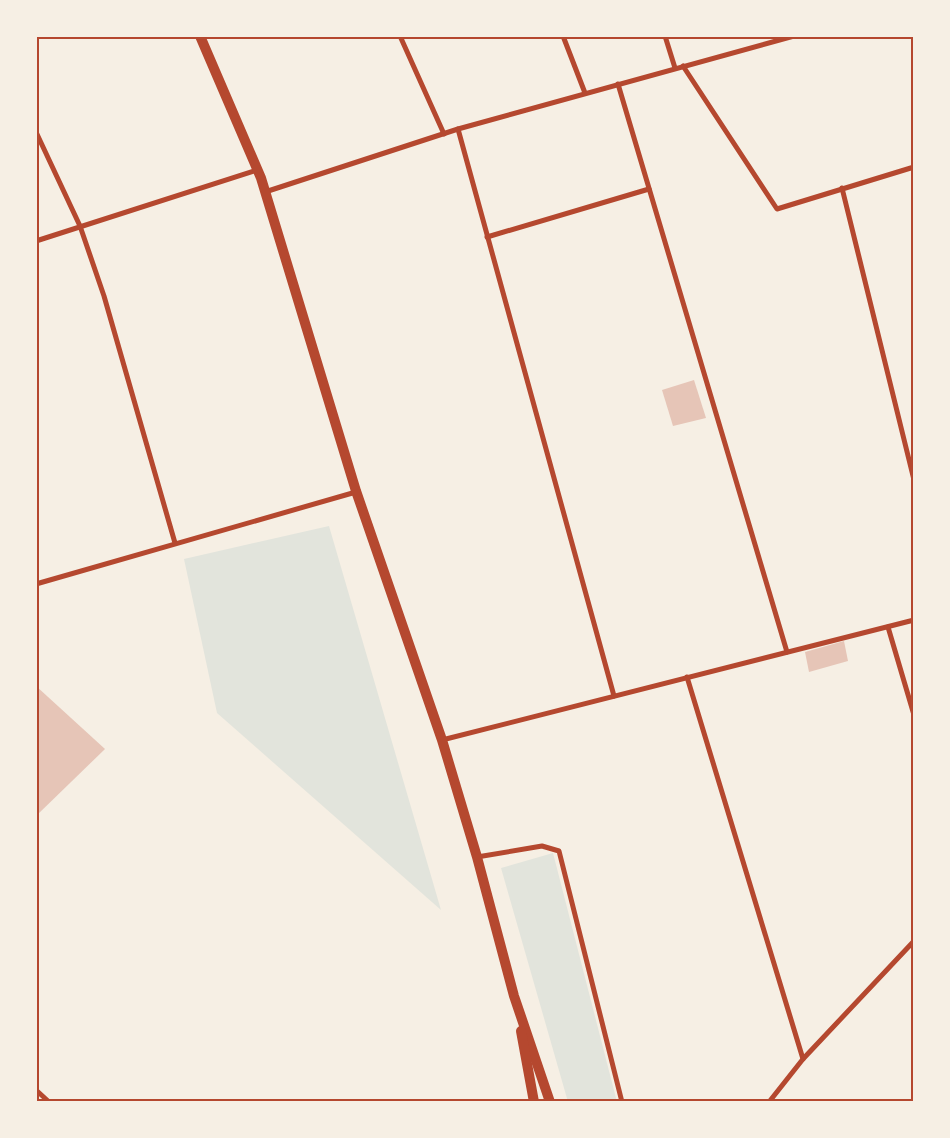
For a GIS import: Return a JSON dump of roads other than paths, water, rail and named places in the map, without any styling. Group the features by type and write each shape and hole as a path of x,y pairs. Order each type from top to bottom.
{"main road":[{"path":"200,36 258,170 356,491 442,740 477,857 514,996 550,1102"},
{"path":"514,996 534,1102"}],"street":[{"path":"400,36 444,134"},
{"path":"563,36 585,93"},
{"path":"664,36 676,68"},
{"path":"265,192 458,129 794,36"},
{"path":"683,66 777,209 914,167"},
{"path":"618,84 787,652"},
{"path":"458,129 614,696"},
{"path":"36,132 80,226 104,296 175,543"},
{"path":"36,241 258,170"},
{"path":"842,188 914,480"},
{"path":"487,237 649,189"},
{"path":"36,584 356,491"},
{"path":"442,740 914,620"},
{"path":"888,627 914,715"},
{"path":"687,678 804,1059"},
{"path":"477,857 542,846 559,851 622,1102"},
{"path":"769,1102 804,1059 914,941"},
{"path":"36,1090 49,1102"}]}
